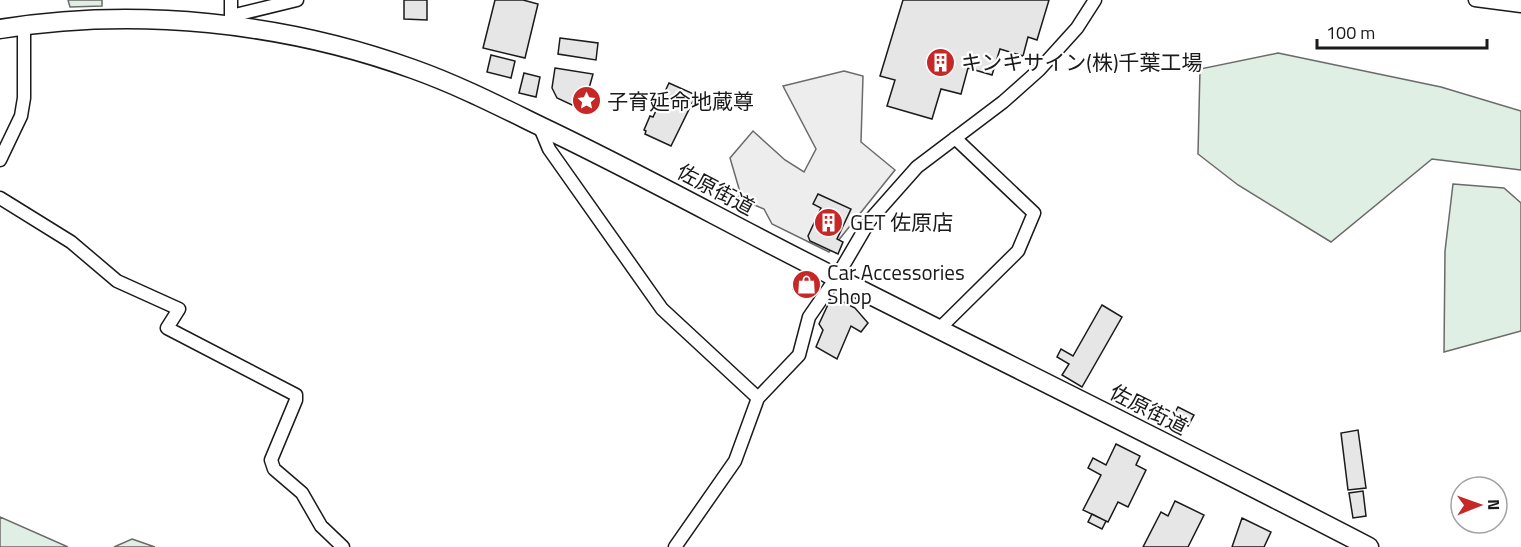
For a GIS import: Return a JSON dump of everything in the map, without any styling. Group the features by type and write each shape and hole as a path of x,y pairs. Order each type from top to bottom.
{"highway":[{"name":"佐原街道","path":"0,29 24,25 137,19 231,21 340,47 411,68 479,95 628,168 836,278 1369,547"}],"street":[{"path":"231,0 231,21 297,0"},
{"path":"675,547 735,461 758,398 799,355 809,317 836,278 870,220 917,167 1003,102 1039,70 1077,28 1095,0"},
{"path":"1475,0 1521,6"},
{"path":"0,160 14,133 23,107 24,25"},
{"path":"539,125 549,149 662,309 758,398"},
{"path":"939,329 1017,251 1034,213 955,138"},
{"path":"0,198 71,242 117,281 179,309 167,328 296,394 296,400 271,460 274,469 302,493 321,526 343,547"}],"green space":[{"path":"68,0 102,0 102,6 70,7"},
{"path":"1278,53 1441,87 1521,111 1521,170 1432,159 1331,242 1238,185 1198,154 1200,69"},
{"path":"1453,184 1504,188 1521,203 1521,331 1444,352 1445,251"},
{"path":"0,517 68,547 0,547"},
{"path":"132,539 155,547 114,547"}],"shaded area":[{"path":"844,71 863,76 861,142 895,170 829,252 772,224 764,209 738,198 740,192 730,158 753,131 785,160 804,172 816,149 783,86"}],"building":[{"path":"404,0 427,0 427,20 404,19"},
{"path":"495,0 523,0 538,4 525,58 483,48"},
{"name":"キンキサイン(株)千葉工場","path":"903,0 1049,0 1037,40 1028,37 1023,56 1000,49 992,75 968,68 961,94 941,89 932,119 887,106 895,80 880,76"},
{"path":"560,38 598,43 596,60 558,54"},
{"path":"491,55 515,61 511,78 487,72"},
{"path":"555,68 593,74 586,99 572,105 557,98 552,88"},
{"path":"524,73 540,77 536,97 519,93"},
{"path":"669,83 696,95 671,146 645,134 644,130 650,116 653,117"},
{"name":"GET 佐原店","path":"818,194 851,209 837,239 843,242 838,254 810,241 808,236 821,208 813,204"},
{"path":"799,275 816,282 810,296 793,289"},
{"path":"832,296 855,308 868,323 861,332 851,326 837,359 816,347 823,330 819,324"},
{"path":"1102,305 1122,317 1082,387 1062,375 1069,364 1057,357 1061,349 1073,356"},
{"path":"1178,407 1194,415 1188,426 1172,418"},
{"path":"1358,430 1366,488 1348,490 1341,433"},
{"path":"1116,444 1140,456 1136,465 1146,470 1128,507 1118,502 1108,522 1083,510 1101,475 1088,468 1093,458 1106,465"},
{"path":"1363,491 1366,516 1353,518 1349,493"},
{"path":"1175,501 1204,515 1188,547 1143,547 1161,512 1168,516"},
{"path":"1092,514 1106,521 1102,529 1088,522"},
{"path":"1242,518 1271,532 1264,547 1232,547"}],"place":[{"name":"キンキサイン(株)千葉工場","path":"940,62"},
{"name":"子育延命地蔵尊","path":"586,101"},
{"name":"GET 佐原店","path":"829,222"},
{"name":"Car Accessories Shop","path":"806,284"}]}
